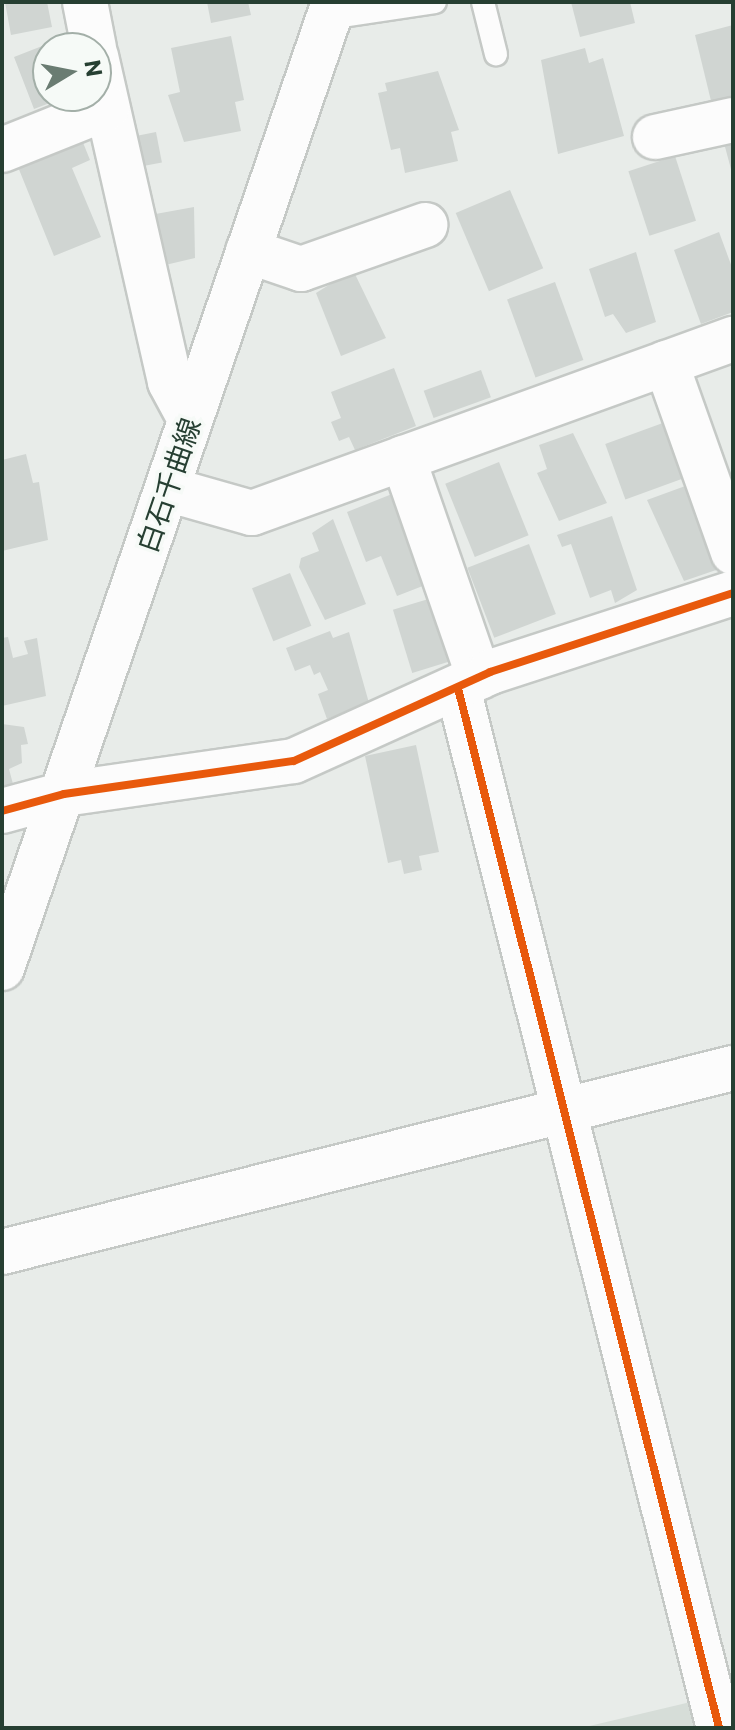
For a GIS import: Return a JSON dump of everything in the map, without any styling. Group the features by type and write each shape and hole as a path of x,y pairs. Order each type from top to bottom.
{"street":[{"path":"85,2 91,32"},
{"name":"白石千曲線","path":"2,968 331,10"},
{"path":"2,150 97,112"},
{"path":"108,112 170,382 190,419"},
{"path":"655,137 733,120"},
{"path":"248,251 301,269 425,225"},
{"path":"167,489 252,513 733,339"},
{"path":"666,363 733,552"},
{"path":"403,458 468,683 565,1111 719,1728"},
{"path":"2,811 64,794 294,761 468,683 733,593"},
{"path":"2,1252 733,1068"}],"lane":[{"path":"331,10 435,2"},
{"path":"483,2 496,54"}],"shaded area":[{"path":"699,1700 705,1728 581,1728"}],"building":[{"path":"5,2 47,2 52,27 11,35"},
{"path":"207,2 248,2 251,15 211,23"},
{"path":"571,2 630,2 635,23 580,37"},
{"path":"733,25 733,100 712,105 695,35"},
{"path":"231,36 244,100 235,102 241,131 184,142 168,95 180,92 171,48"},
{"path":"585,48 589,63 603,58 624,136 558,154 541,60"},
{"path":"32,50 32,104 14,57"},
{"path":"438,71 459,130 451,132 458,161 405,173 400,148 391,150 378,93 387,91 385,83"},
{"path":"156,132 162,162 139,167 133,136"},
{"path":"82,140 90,160 72,168 101,237 54,256 18,167"},
{"path":"733,141 733,173 732,173 724,143"},
{"path":"675,156 696,221 649,236 628,171"},
{"path":"510,190 543,268 489,291 456,213"},
{"path":"194,207 195,258 161,266 150,215"},
{"path":"719,232 733,270 733,312 701,324 674,250"},
{"path":"636,252 656,322 626,333 613,314 605,317 589,269"},
{"path":"353,270 386,338 341,356 316,293"},
{"path":"555,282 583,360 535,377 507,299"},
{"path":"394,368 416,426 355,450 349,437 339,441 331,422 341,418 331,392"},
{"path":"481,370 491,397 434,418 424,391"},
{"path":"671,420 691,475 625,499 605,444"},
{"path":"573,433 607,503 559,521 537,473 547,469 539,445"},
{"path":"26,454 33,483 39,482 48,540 2,551 2,460"},
{"path":"499,462 529,535 475,557 445,484"},
{"path":"688,485 719,569 684,581 647,500"},
{"path":"397,492 433,582 397,596 381,556 366,562 347,512"},
{"path":"612,516 637,590 615,603 611,590 590,598 571,544 562,547 557,535"},
{"path":"333,519 366,604 325,620 299,567 301,558 319,551 312,533"},
{"path":"529,544 556,614 494,638 467,568"},
{"path":"290,573 311,626 273,641 252,588"},
{"path":"435,597 454,660 412,673 393,610"},
{"path":"330,631 333,638 349,632 369,703 327,719 318,694 328,690 320,672 314,675 310,665 295,671 286,648"},
{"path":"8,637 13,658 28,654 24,641 37,638 46,696 2,706 2,638"},
{"path":"2,724 24,727 28,744 21,745 22,763 9,769 13,784 2,786"},
{"path":"416,745 439,852 419,856 422,870 404,874 401,860 388,863 365,756"}],"cycle path":[{"path":"2,811 64,794 294,761 490,672 733,593"},
{"path":"458,688 719,1728"}]}
